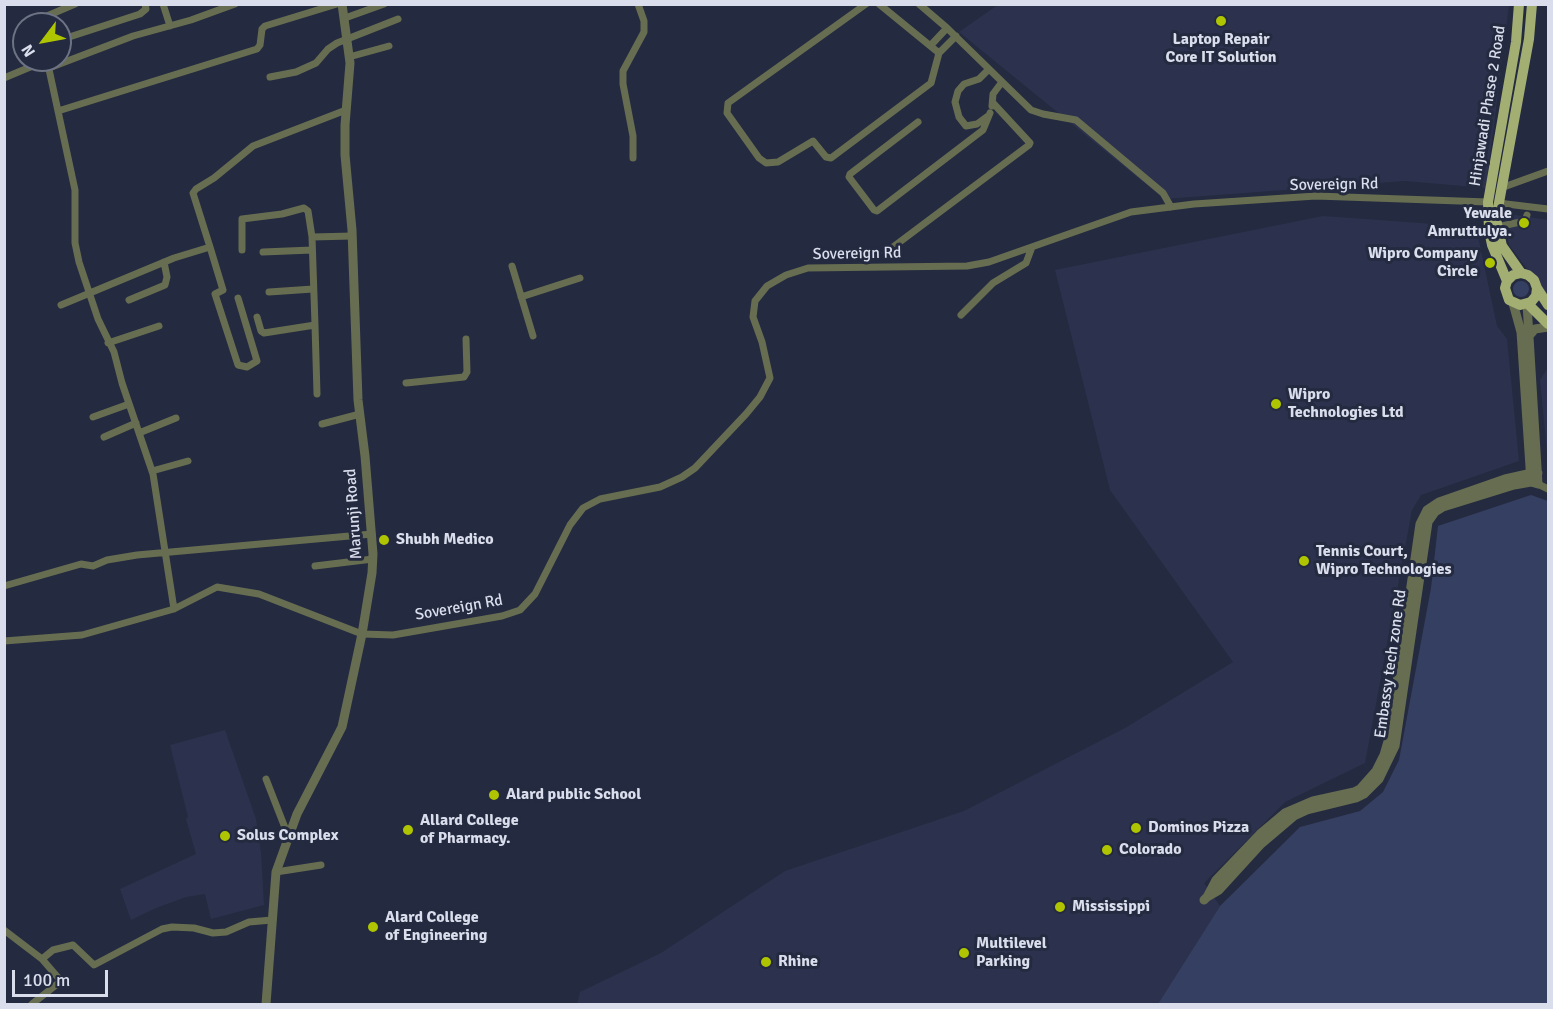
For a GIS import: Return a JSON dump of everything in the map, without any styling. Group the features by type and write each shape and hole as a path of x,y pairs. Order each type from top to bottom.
{"main road":[{"name":"Hinjawadi Phase 2 Road","path":"1507,281 1488,230 1516,42 1519,4"},
{"name":"Hinjawadi Phase 2 Road","path":"1521,273 1502,246 1493,203 1501,188 1529,39 1532,4"},
{"path":"1537,288 1536,296 1527,304 1513,303 1505,293 1507,281 1513,275 1521,273 1532,277 1548,305"},
{"path":"1527,304 1548,325"}],"street":[{"path":"56,12 75,4"},
{"path":"72,36 140,14 146,9 145,4"},
{"path":"163,4 170,26"},
{"path":"72,55 235,4"},
{"path":"58,111 257,49 260,45 262,29 265,26 337,4"},
{"name":"Marunji Road","path":"266,1005 276,872 297,814 342,727 371,588 372,534 360,414 352,236 345,155 346,110 350,78 342,4"},
{"path":"345,18 384,4"},
{"path":"633,158 633,136 623,84 623,71 644,32 644,21 638,4"},
{"path":"866,4 728,103 728,113 759,158 766,163 778,162 813,141 826,157 833,157 931,83 939,53 956,36"},
{"path":"879,4 939,53"},
{"path":"919,4 956,36 1031,110 1076,120 1163,193 1172,207"},
{"path":"270,77 296,72 316,63 328,49 398,19"},
{"path":"931,45 947,28"},
{"path":"349,57 389,46"},
{"path":"989,69 979,79 964,84 957,95 956,111 963,124 971,127 990,113"},
{"path":"4,78 21,72"},
{"path":"49,72 75,190 75,243 89,293 108,343 114,352 152,471 174,609"},
{"path":"918,122 850,174 849,177 874,210 877,211 983,130 993,104 993,94 1002,82"},
{"path":"885,253 1029,145 1030,143 993,104"},
{"path":"238,298 257,361 246,367 238,365 215,294 223,290 194,193 196,189 214,178 253,146 346,110"},
{"path":"1501,188 1548,171"},
{"name":"Sovereign Rd","path":"4,641 82,635 174,609 216,587 259,594 362,634 393,635 502,616 520,610 535,594 570,525 583,508 600,499 660,487 682,477 695,468 746,414 760,397 770,378 762,342 753,317 755,301 767,286 786,275 808,268 967,266 989,262 1131,212 1172,207 1316,196 1390,198 1425,202 1451,200 1548,209"},
{"path":"242,250 242,219 306,209 312,237 317,394"},
{"path":"1497,227 1525,221 1527,215"},
{"path":"312,237 352,236"},
{"path":"61,305 194,250 210,247"},
{"path":"961,315 993,283 1026,263 1032,247"},
{"path":"263,252 312,250"},
{"path":"129,300 165,285 167,277 165,262"},
{"path":"513,266 533,336"},
{"path":"521,297 580,278"},
{"path":"270,292 313,289"},
{"path":"1513,303 1521,332 1535,478 1548,489"},
{"path":"1527,304 1535,478"},
{"path":"257,317 261,331 264,333 315,325"},
{"path":"1528,337 1535,329 1548,325"},
{"path":"108,343 159,326"},
{"path":"406,383 464,377 467,372 466,339"},
{"path":"93,417 129,404"},
{"path":"322,424 360,414"},
{"path":"139,433 176,418"},
{"path":"104,437 136,423"},
{"path":"152,471 188,461"},
{"name":"Embassy tech zone Rd","path":"1205,899 1219,890 1242,857 1294,816 1307,810 1356,798 1371,788 1384,771 1395,746 1426,527 1435,512 1443,507 1535,478"},
{"path":"4,586 81,564 93,566 137,555 372,534"},
{"path":"315,566 373,559"},
{"path":"266,779 288,838"},
{"path":"276,872 321,865"},
{"path":"42,959 53,950 73,945 94,965 162,929 194,928 213,933 226,932 249,922 272,920"},
{"path":"4,930 42,959 61,981 32,1005"}],"shaded area":[{"path":"999,4 1509,5 1486,188 1405,181 1164,199 959,32"},
{"path":"1503,213 1548,220 1548,296 1509,245"},
{"path":"1323,216 1476,227 1497,326 1507,339 1519,461 1421,495 1412,510 1365,763 1285,802 1204,883 1220,906 1158,1004 577,1004 580,992 661,953 785,871 964,811 1125,728 1233,662 1110,490 1055,270"},
{"path":"1521,281 1527,283 1529,289 1527,295 1521,297 1515,295 1513,289 1515,283"},
{"path":"1548,368 1548,463 1540,380"},
{"path":"1531,495 1548,501 1548,1004 1158,1004 1220,906 1300,827 1360,811 1383,792 1399,760 1431,588 1438,526"},
{"name":"Solus Complex","path":"225,730 256,819 261,853 264,905 211,919 205,894 186,897 131,920 120,889 196,854 170,745"}],"place":[{"name":"Laptop Repair Core IT Solution","path":"1221,21"},
{"name":"Yewale Amruttulya.","path":"1524,223"},
{"name":"Wipro Company Circle","path":"1490,263"},
{"name":"Wipro Technologies Ltd","path":"1276,404"},
{"name":"Shubh Medico","path":"384,540"},
{"name":"Tennis Court, Wipro Technologies","path":"1304,561"},
{"name":"Alard public School","path":"494,795"},
{"name":"Dominos Pizza","path":"1136,828"},
{"name":"Allard College of Pharmacy.","path":"408,830"},
{"name":"Solus Complex","path":"225,836"},
{"name":"Colorado","path":"1107,850"},
{"name":"Mississippi","path":"1060,907"},
{"name":"Alard College of Engineering","path":"373,927"},
{"name":"Multilevel Parking","path":"964,953"},
{"name":"Rhine","path":"766,962"}]}
